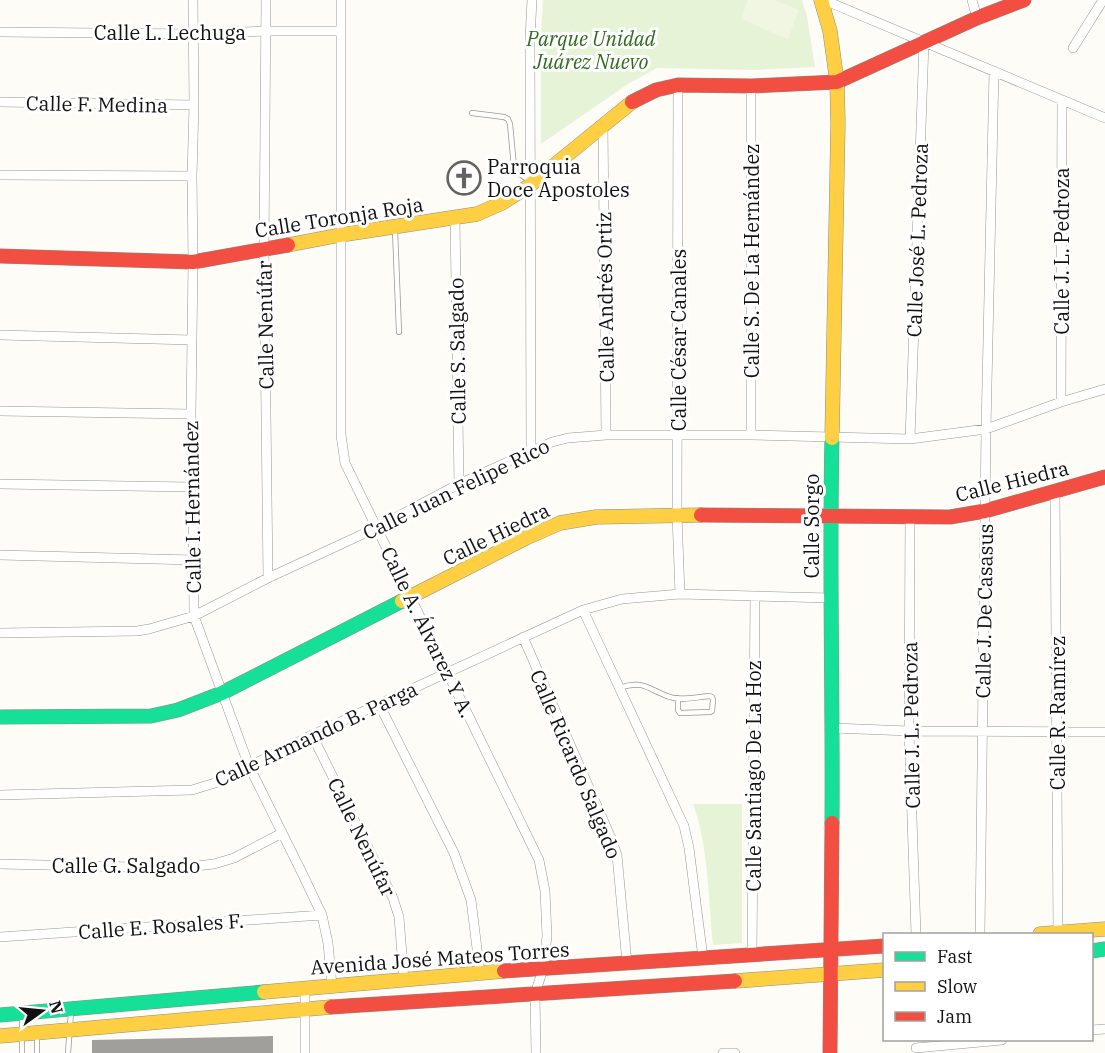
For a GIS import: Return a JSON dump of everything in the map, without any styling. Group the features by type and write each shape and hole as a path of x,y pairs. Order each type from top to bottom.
{"street":[{"name":"Calle I. Hernández","path":"193,0 191,414 194,616 249,766 322,915 328,943 332,986"},
{"name":"Calle Nenúfar","path":"266,0 264,249 268,578"},
{"name":"Calle A. Álvarez Y A.","path":"341,0 342,447 345,463 376,528 539,860 545,891 547,936 543,969 535,994 536,1053"},
{"path":"531,451 530,38 532,0"},
{"path":"822,0 1105,118"},
{"name":"Calle Sorgo","path":"822,0 830,31 837,81 838,123 830,518 833,728 830,1053"},
{"path":"972,0 977,18"},
{"name":"Calle Toronja Roja","path":"0,256 193,262 340,235 477,214 502,203 530,184 632,102 656,90 678,86 751,86 837,81 977,18 1024,0"},
{"path":"1073,48 1103,0"},
{"name":"Calle L. Lechuga","path":"0,32 340,31"},
{"name":"Calle José L. Pedroza","path":"910,438 924,42"},
{"name":"Calle J. De Casasus","path":"980,933 986,429 994,71"},
{"name":"Calle César Canales","path":"678,86 677,515 680,594"},
{"name":"Calle S. De La Hernández","path":"751,86 751,435"},
{"name":"Calle J. L. Pedroza","path":"1061,402 1062,100"},
{"name":"Calle F. Medina","path":"0,102 194,105"},
{"name":"Calle Andrés Ortiz","path":"603,124 606,435"},
{"path":"0,175 192,176"},
{"name":"Calle S. Salgado","path":"455,218 459,484"},
{"path":"0,335 192,340"},
{"name":"Calle Juan Felipe Rico","path":"0,633 137,631 194,616 268,578 376,528 459,484 552,442 568,438 606,435 751,435 910,438 986,429 1105,389"},
{"path":"0,411 191,414"},
{"name":"Calle Hiedra","path":"0,717 151,716 178,710 222,693 526,538 560,523 596,517 677,515 830,518 950,517 985,511 1105,477"},
{"path":"0,484 193,488"},
{"name":"Calle R. Ramírez","path":"1055,492 1058,933"},
{"name":"Calle J. L. Pedroza","path":"910,516 909,731 916,933"},
{"path":"0,555 193,560"},
{"name":"Calle Armando B. Parga","path":"0,795 192,790 218,782 312,735 523,637 583,610 622,599 680,594 831,598"},
{"name":"Calle Santiago De La Hoz","path":"752,955 755,597"},
{"path":"583,610 684,826 689,848 703,958"},
{"name":"Calle Ricardo Salgado","path":"523,637 617,855 627,963"},
{"path":"379,704 454,853 471,900 480,973"},
{"path":"833,728 909,731 1105,732"},
{"name":"Calle Nenúfar","path":"312,735 393,898 399,918 404,980"},
{"name":"Calle G. Salgado","path":"0,864 178,868 214,864 234,858 282,833"},
{"name":"Calle E. Rosales F.","path":"0,937 322,915"},
{"path":"1058,933 1105,929"},
{"name":"Avenida José Mateos Torres","path":"0,1015 480,973 883,946"},
{"path":"0,1036 305,1010 883,970"},
{"path":"305,988 305,1053"},
{"path":"916,1047 990,1041"},
{"path":"723,1053 735,1053"}],"lane":[{"path":"472,113 504,117 508,120 514,167 530,184"},
{"path":"395,227 399,332"},
{"path":"619,687 643,684 670,697 712,697 712,711 680,713 678,698"},
{"path":"68,1053 71,1009"},
{"path":"22,1013 37,1053"},
{"path":"22,1053 29,1034"}],"green space":[{"name":"Parque Unidad Juárez Nuevo","path":"543,0 802,0 807,16 815,67 753,70 657,68 628,84 541,144"},
{"path":"748,0 775,0 799,10 788,39 741,19"},
{"path":"693,804 742,804 742,943 713,945 705,856"}],"building":[{"path":"273,1036 273,1053 92,1053 92,1040"}],"traffic: fast":[{"path":"832,438 832,823"},
{"path":"0,717 151,716 178,710 222,693 402,601"},
{"path":"1093,951 1105,949"},
{"path":"0,1015 264,992"}],"traffic: slow":[{"path":"821,0 830,31 837,82 832,438"},
{"path":"288,245 477,214 502,203 529,186 632,102"},
{"path":"402,601 560,523 596,517 701,515"},
{"path":"1053,933 1105,929"},
{"path":"735,981 883,970"},
{"path":"264,992 504,971"},
{"path":"0,1036 331,1007"}],"traffic: jam":[{"path":"632,102 656,90 678,85 751,86 837,82 977,18 1024,0"},
{"path":"0,256 193,262 288,245"},
{"path":"701,515 950,517 985,511 1105,477"},
{"path":"830,1053 832,823"},
{"path":"504,971 883,946"},
{"path":"331,1007 735,981"}],"place":[{"name":"Parroquia Doce Apostoles","path":"464,178"}]}
